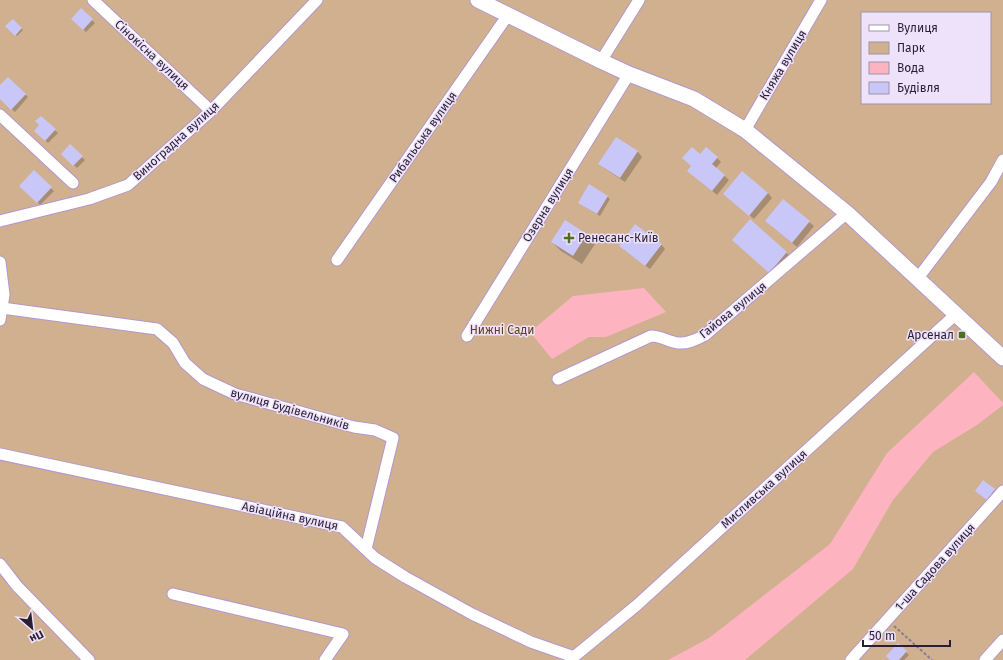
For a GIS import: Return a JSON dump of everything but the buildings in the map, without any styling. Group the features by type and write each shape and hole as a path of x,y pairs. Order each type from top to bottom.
{"street":[{"name":"Сінокісна вулиця","path":"93,0 211,110"},
{"name":"Виноградна вулиця","path":"0,221 89,199 128,185 211,110 317,0"},
{"path":"478,0 629,74 694,99 745,130 847,214 1003,358"},
{"path":"601,61 639,0"},
{"name":"Княжа вулиця","path":"745,130 821,0"},
{"name":"Рибальська вулиця","path":"337,260 508,14"},
{"name":"Озерна вулиця","path":"467,336 629,74"},
{"path":"0,115 73,183"},
{"path":"918,278 991,182 1003,160"},
{"name":"Гайова вулиця","path":"558,379 651,336 658,336 678,343 689,342 705,335 847,214"},
{"path":"0,262 2,296 0,320"},
{"name":"вулиця Будівельників","path":"2,308 157,329 173,343 185,363 203,379 228,391 354,427 375,430 393,438 366,549"},
{"name":"Мисливська вулиця","path":"572,658 637,605 955,315"},
{"name":"Авіаційна вулиця","path":"0,454 342,527 375,558 405,577 472,614 531,642 572,658"},
{"name":"1-ша Садова вулиця","path":"851,660 1003,491"},
{"path":"0,564 17,586 89,660"},
{"path":"173,594 343,634 325,660"},
{"path":"985,660 1003,640"}],"path":[{"path":"887,620 932,660"}],"green space":[{"name":"Нижні Сади","path":"0,0 1003,0 1003,660 0,660"}],"water":[{"path":"644,288 666,312 606,337 589,337 552,359 530,332 573,296"},
{"path":"974,372 1003,403 1003,405 977,425 933,452 893,500 853,569 745,660 668,660 709,638 830,544 887,453"}],"place":[{"name":"Ренесанс-Київ","path":"569,238"},
{"name":"Арсенал","path":"962,335"}]}
